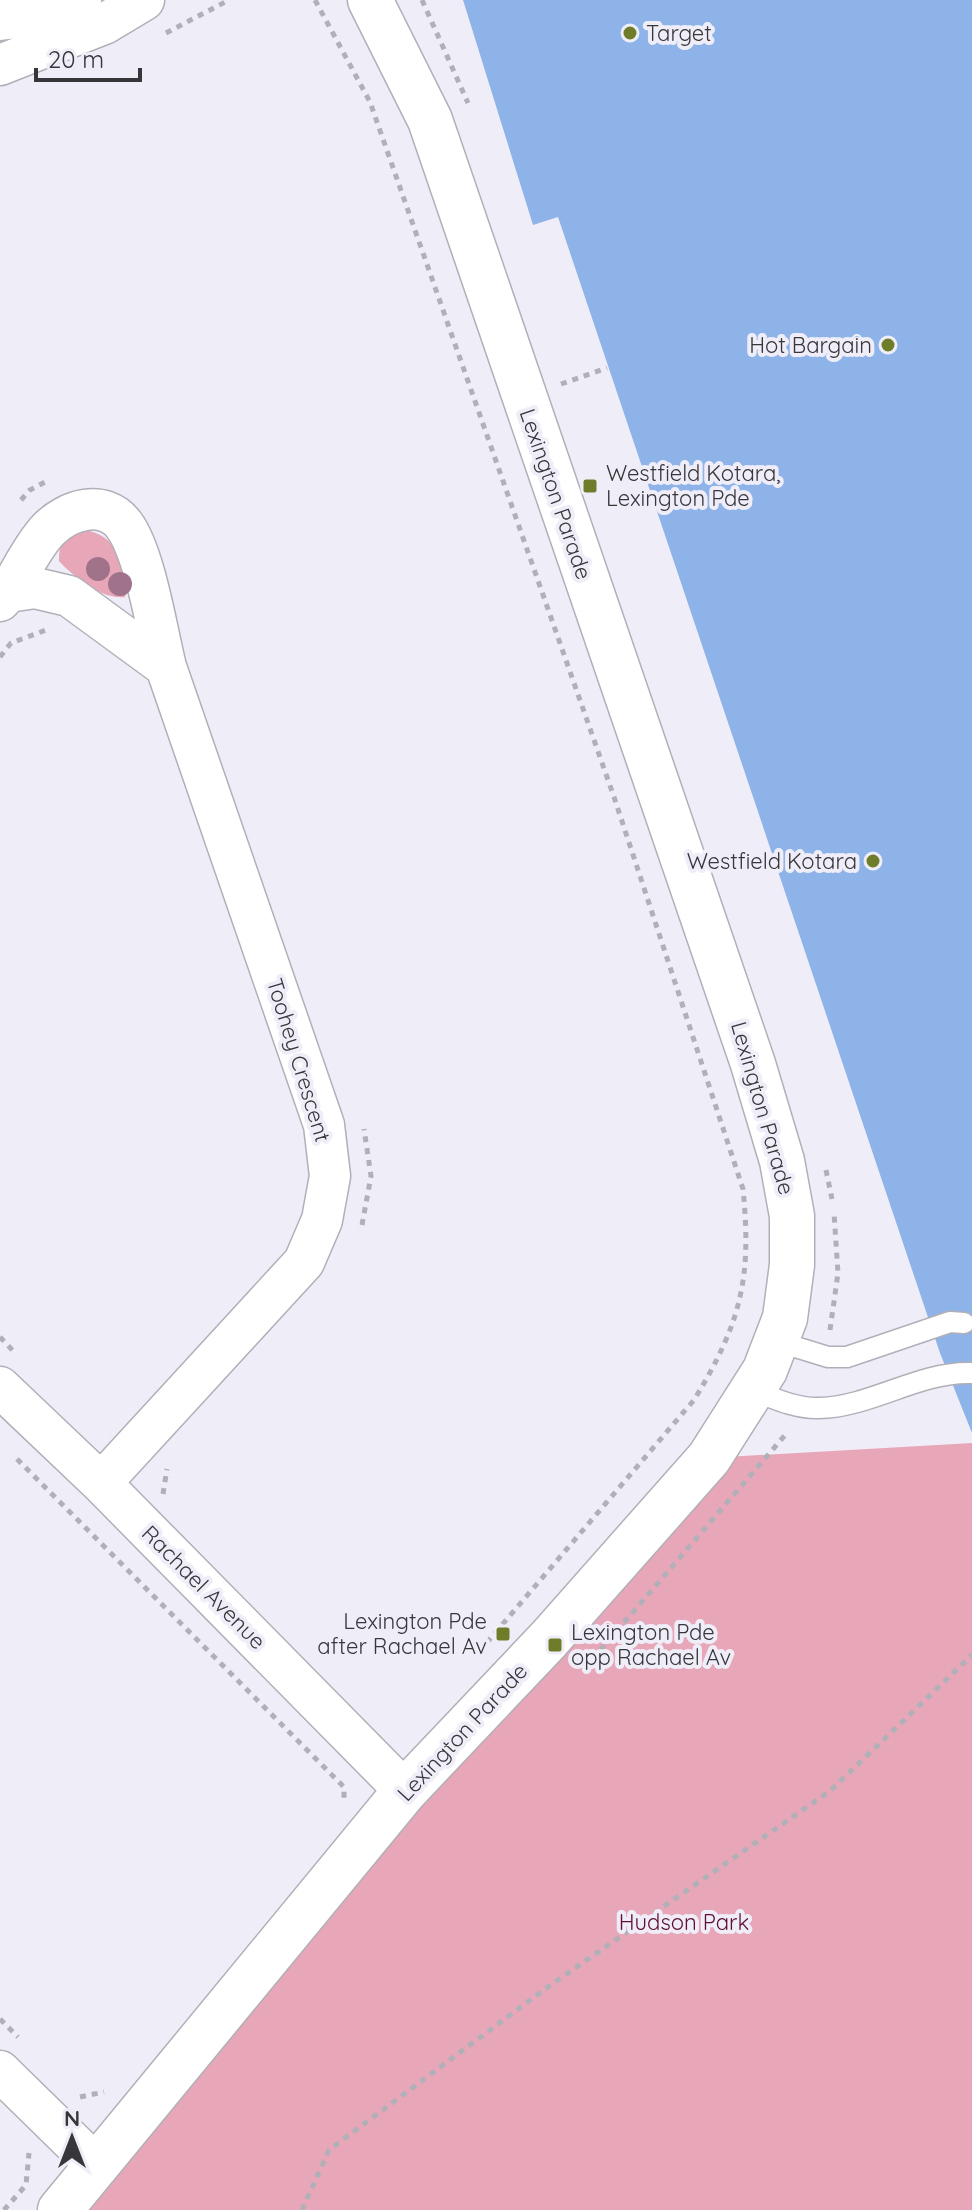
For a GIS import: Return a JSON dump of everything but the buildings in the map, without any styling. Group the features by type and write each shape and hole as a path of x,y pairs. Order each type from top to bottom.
{"main road":[{"name":"Lexington Parade","path":"60,2210 405,1791 549,1639 709,1458 765,1370 785,1318 792,1265 792,1216 778,1147 430,120 370,0"}],"street":[{"path":"0,20 33,16 81,0"},
{"path":"0,65 104,24 144,0"},
{"name":"Toohey Crescent","path":"4,597 47,531 68,513 87,508 108,512 123,523 134,546 166,667 324,1125 330,1176 322,1220 304,1262 101,1483"},
{"name":"Toohey Crescent","path":"4,597 35,588 69,596 166,667"},
{"name":"Rachael Avenue","path":"11,1373 101,1483 405,1791"},
{"path":"11,2056 96,2165"}],"lane":[{"path":"776,1341 828,1357 847,1357 950,1322 964,1323"},
{"path":"752,1390 788,1404 818,1408 862,1400 946,1372 970,1373"}],"path":[{"path":"315,0 370,102 614,797 736,1162 743,1189 748,1240 745,1284 734,1320 721,1356 694,1400 471,1661"},
{"path":"561,384 607,368"},
{"path":"16,506 30,490 51,480"},
{"path":"0,657 11,643 47,629 59,637"},
{"path":"359,1230 365,1218 371,1176 364,1126"},
{"path":"0,1337 11,1373"},
{"path":"585,1668 786,1434"},
{"path":"11,1453 344,1787 345,1808"},
{"path":"161,1502 167,1470 177,1458"},
{"path":"302,2210 329,2150 545,1989 830,1791 972,1655"},
{"path":"0,2019 11,2056"},
{"path":"79,2097 101,2096 112,2084"},
{"path":"4,2210 26,2185 29,2167"}],"green space":[{"path":"86,530 108,540 122,558 130,574 125,597 98,591 59,561 62,543 73,534"},
{"name":"Hudson Park","path":"972,1443 972,2210 60,2210 709,1458"}],"place":[{"name":"Target","path":"630,33"},
{"name":"Hot Bargain","path":"888,345"},
{"name":"Westfield Kotara, Lexington Pde","path":"590,486"},
{"name":"Westfield Kotara","path":"873,861"},
{"name":"Lexington Pde after Rachael Av","path":"503,1634"},
{"name":"Lexington Pde opp Rachael Av","path":"555,1645"}]}
